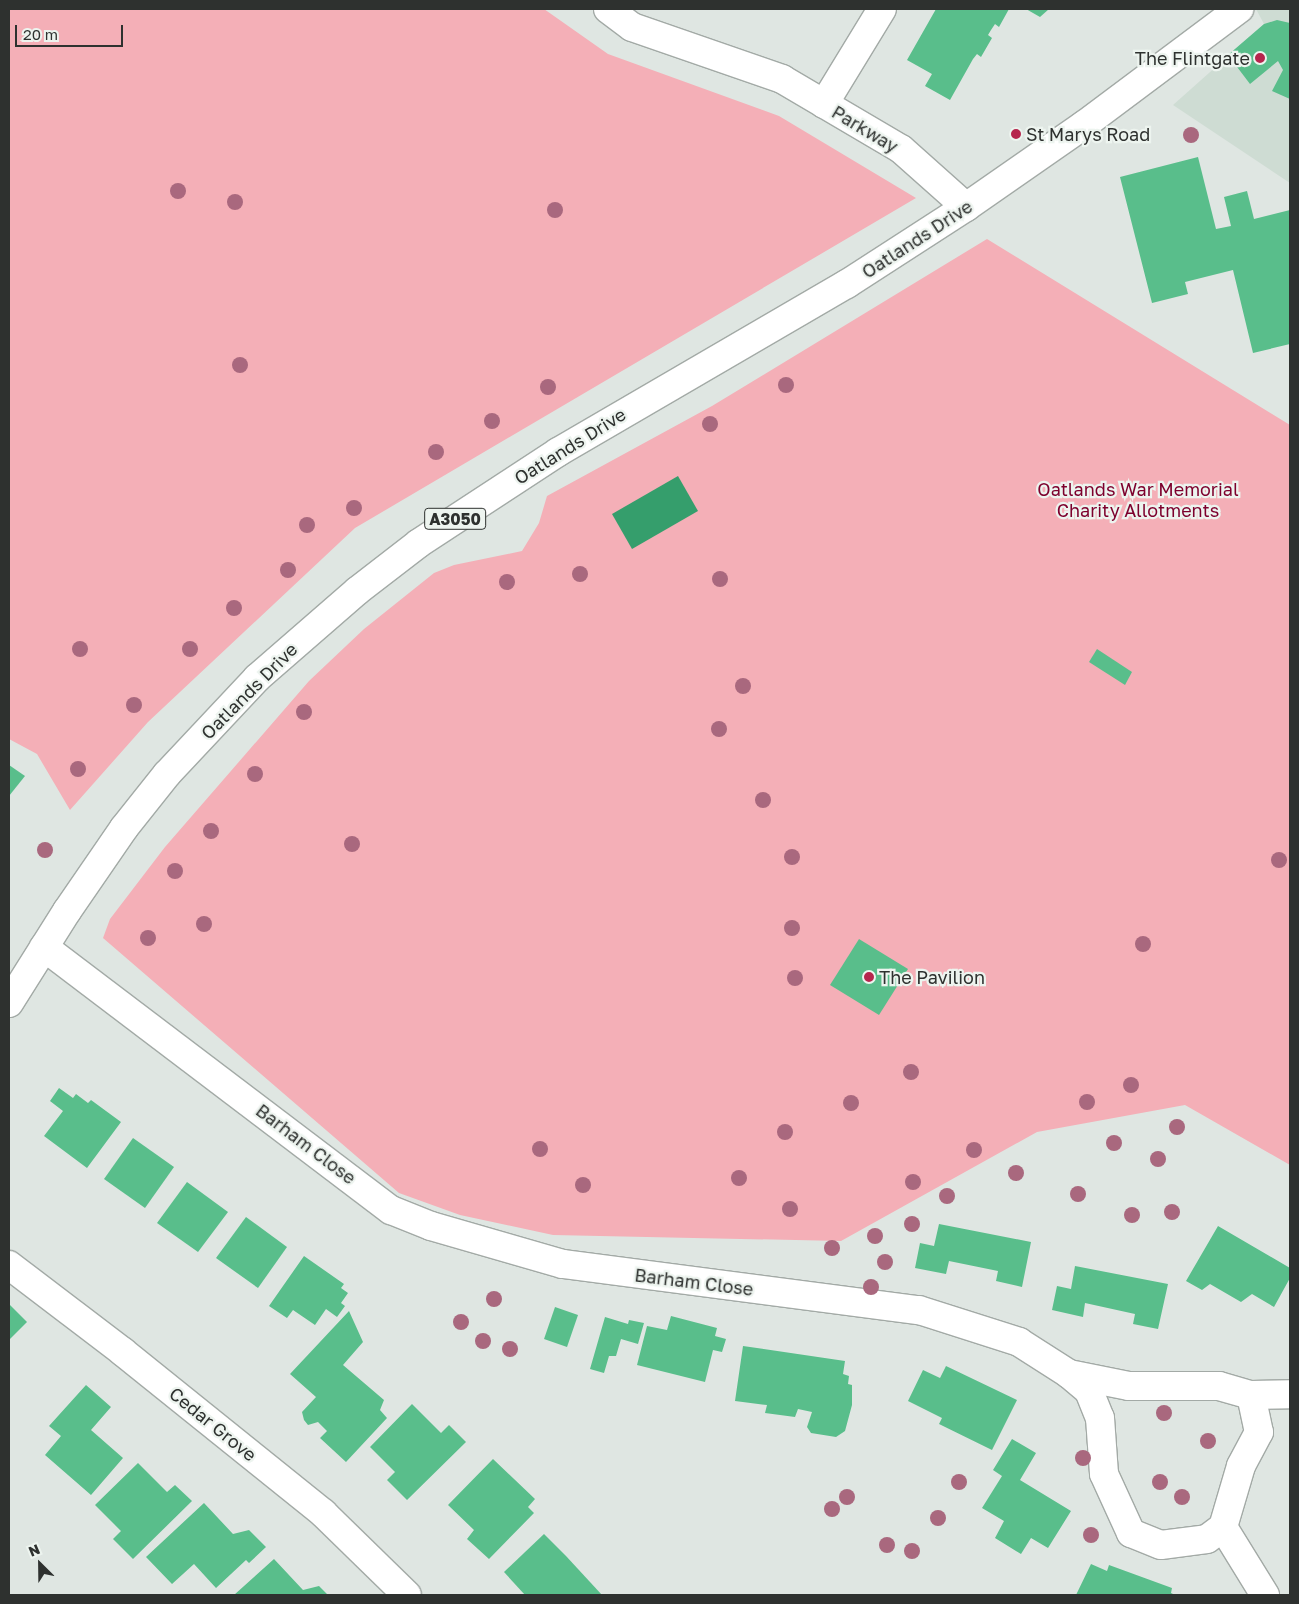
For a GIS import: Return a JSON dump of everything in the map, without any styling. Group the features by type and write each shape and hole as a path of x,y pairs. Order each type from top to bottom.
{"street":[{"path":"608,9 632,27 782,80 824,104"},
{"name":"Parkway","path":"882,9 824,104 901,149 966,207"},
{"name":"Oatlands Drive","path":"9,1003 44,947 124,828 168,774 257,678 357,591 419,543 558,452 847,284 966,207 1084,125 1239,9"},
{"name":"Barham Close","path":"44,947 391,1210 564,1264 919,1310 1019,1342 1069,1374 1089,1391 1096,1404 1104,1474 1131,1533 1161,1545 1207,1539 1223,1527"},
{"name":"Cedar Grove","path":"9,1266 124,1352 323,1513 407,1595"},
{"path":"1069,1374 1129,1386 1219,1386 1251,1395 1290,1394"},
{"path":"1251,1395 1259,1432 1241,1466 1223,1527 1265,1595"}],"shaded area":[{"path":"1256,9 1290,9 1290,183 1173,105 1264,24"},
{"path":"678,476 698,511 632,549 612,514"}],"green space":[{"path":"9,9 544,9 608,54 779,116 916,198 355,528 148,722 70,810 37,754 9,739"},
{"name":"Oatlands War Memorial Charity Allotments","path":"987,239 1290,425 1290,1165 1185,1105 1037,1132 841,1241 553,1235 460,1215 399,1193 103,938 110,919 165,847 309,681 364,629 434,573 454,565 522,551 539,523 547,496 712,406"}],"building":[{"path":"936,9 1009,9 999,27 995,24 991,30 988,35 992,38 981,57 977,54 973,59 950,100 925,86 932,74 907,60"},
{"path":"1026,9 1049,9 1040,17"},
{"name":"The Flintgate","path":"1277,20 1290,23 1290,99 1272,91 1283,70 1278,61 1250,84 1228,55 1264,24"},
{"path":"1198,157 1216,229 1231,226 1224,197 1247,191 1254,219 1290,210 1290,344 1253,353 1233,270 1185,282 1188,294 1152,303 1120,177"},
{"path":"1097,649 1132,672 1125,685 1089,662"},
{"path":"9,765 25,776 9,796"},
{"name":"The Pavilion","path":"859,939 908,969 879,1015 830,985"},
{"path":"59,1088 73,1098 76,1094 88,1103 91,1100 121,1122 87,1168 44,1136 63,1111 50,1101"},
{"path":"133,1138 174,1167 145,1208 104,1179"},
{"path":"187,1182 228,1212 198,1252 157,1223"},
{"path":"246,1217 287,1247 258,1288 216,1258"},
{"path":"939,1224 1031,1242 1022,1287 996,1281 998,1271 949,1261 946,1274 915,1268 920,1243 934,1246"},
{"path":"1218,1226 1290,1268 1290,1278 1274,1307 1252,1294 1241,1302 1210,1284 1202,1290 1186,1281"},
{"path":"304,1256 344,1284 341,1288 348,1293 341,1303 345,1306 337,1317 326,1309 315,1325 293,1310 287,1318 269,1306"},
{"path":"1075,1266 1168,1284 1158,1329 1133,1324 1135,1314 1085,1303 1083,1317 1052,1310 1057,1286 1071,1289"},
{"path":"9,1304 27,1322 9,1340"},
{"path":"555,1307 578,1315 567,1347 544,1339"},
{"path":"349,1311 363,1342 343,1365 384,1400 380,1410 387,1418 346,1462 320,1438 327,1431 318,1422 308,1425 304,1420 302,1412 316,1397 290,1374"},
{"path":"671,1316 717,1328 715,1336 726,1339 722,1352 713,1350 705,1382 637,1365 647,1326 667,1330"},
{"path":"605,1317 628,1324 629,1320 644,1323 638,1344 621,1339 616,1356 609,1356 604,1373 590,1369"},
{"path":"743,1346 845,1361 843,1374 849,1376 848,1384 852,1385 852,1405 845,1431 836,1437 811,1433 807,1427 812,1412 798,1409 795,1417 765,1413 767,1405 735,1401"},
{"path":"946,1366 1017,1400 992,1450 939,1424 942,1418 908,1401 923,1370 940,1378"},
{"path":"86,1385 111,1407 91,1430 123,1458 91,1495 45,1455 61,1436 49,1426"},
{"path":"412,1404 441,1433 449,1425 466,1442 407,1500 387,1480 395,1472 370,1447"},
{"path":"1012,1439 1036,1453 1020,1480 1071,1511 1048,1548 1031,1538 1021,1554 995,1538 1004,1521 982,1508 1002,1476 993,1470"},
{"path":"493,1459 535,1499 528,1507 534,1513 489,1559 467,1539 474,1530 448,1505"},
{"path":"138,1463 167,1492 175,1485 192,1501 133,1559 113,1539 121,1531 95,1505"},
{"path":"204,1503 233,1534 249,1530 266,1547 249,1563 246,1560 216,1588 194,1564 172,1584 146,1557"},
{"path":"544,1534 602,1595 525,1595 504,1572"},
{"path":"274,1559 303,1590 319,1586 328,1595 234,1595"},
{"path":"1091,1564 1107,1571 1109,1565 1172,1588 1171,1593 1175,1595 1076,1595"}],"place":[{"name":"The Flintgate","path":"1260,58"},
{"name":"St Marys Road","path":"1016,134"},
{"name":"The Pavilion","path":"869,977"}]}
